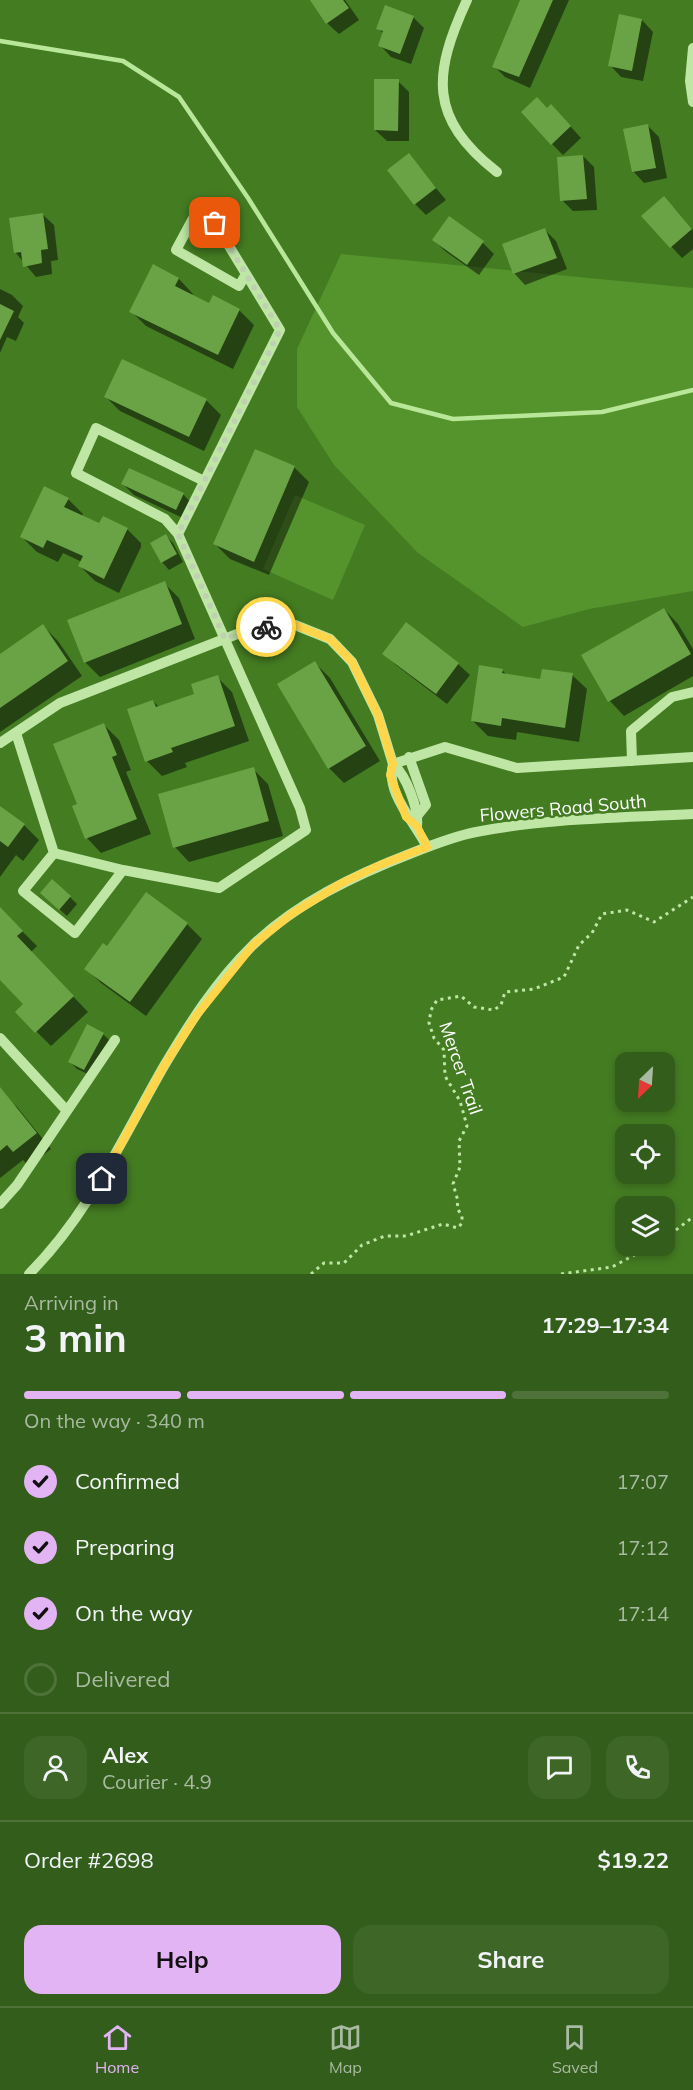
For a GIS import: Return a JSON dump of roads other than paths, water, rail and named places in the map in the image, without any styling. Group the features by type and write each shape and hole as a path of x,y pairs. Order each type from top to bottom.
{"street":[{"path":"467,0 444,57 443,85 446,106 453,125 466,144 497,172"},
{"path":"693,48 690,81 693,102"},
{"path":"178,534 280,330 246,274 215,223 196,213 176,250 239,286 246,274"},
{"path":"54,853 123,870 219,888 306,830 300,808 178,534 165,519 76,473 96,428 204,481"},
{"path":"0,743 60,703 250,629 295,625 330,639 352,662 378,715 393,764 401,771 427,847"},
{"path":"632,761 631,731 672,698 693,692"},
{"path":"16,733 54,853"},
{"path":"393,764 445,747 517,768 693,758"},
{"path":"409,757 426,805 418,821"},
{"name":"Flowers Road South","path":"28,1274 52,1251 112,1163 164,1066 196,1016 253,945 290,915 340,884 380,865 475,832 538,823 693,814"},
{"path":"54,853 23,891 75,933 123,870"},
{"path":"0,1038 67,1110"},
{"path":"0,1204 17,1185 115,1040"}],"waterway":[{"path":"0,41 123,61 179,97 248,198 333,333 391,403 453,419 602,412 693,390"}]}
